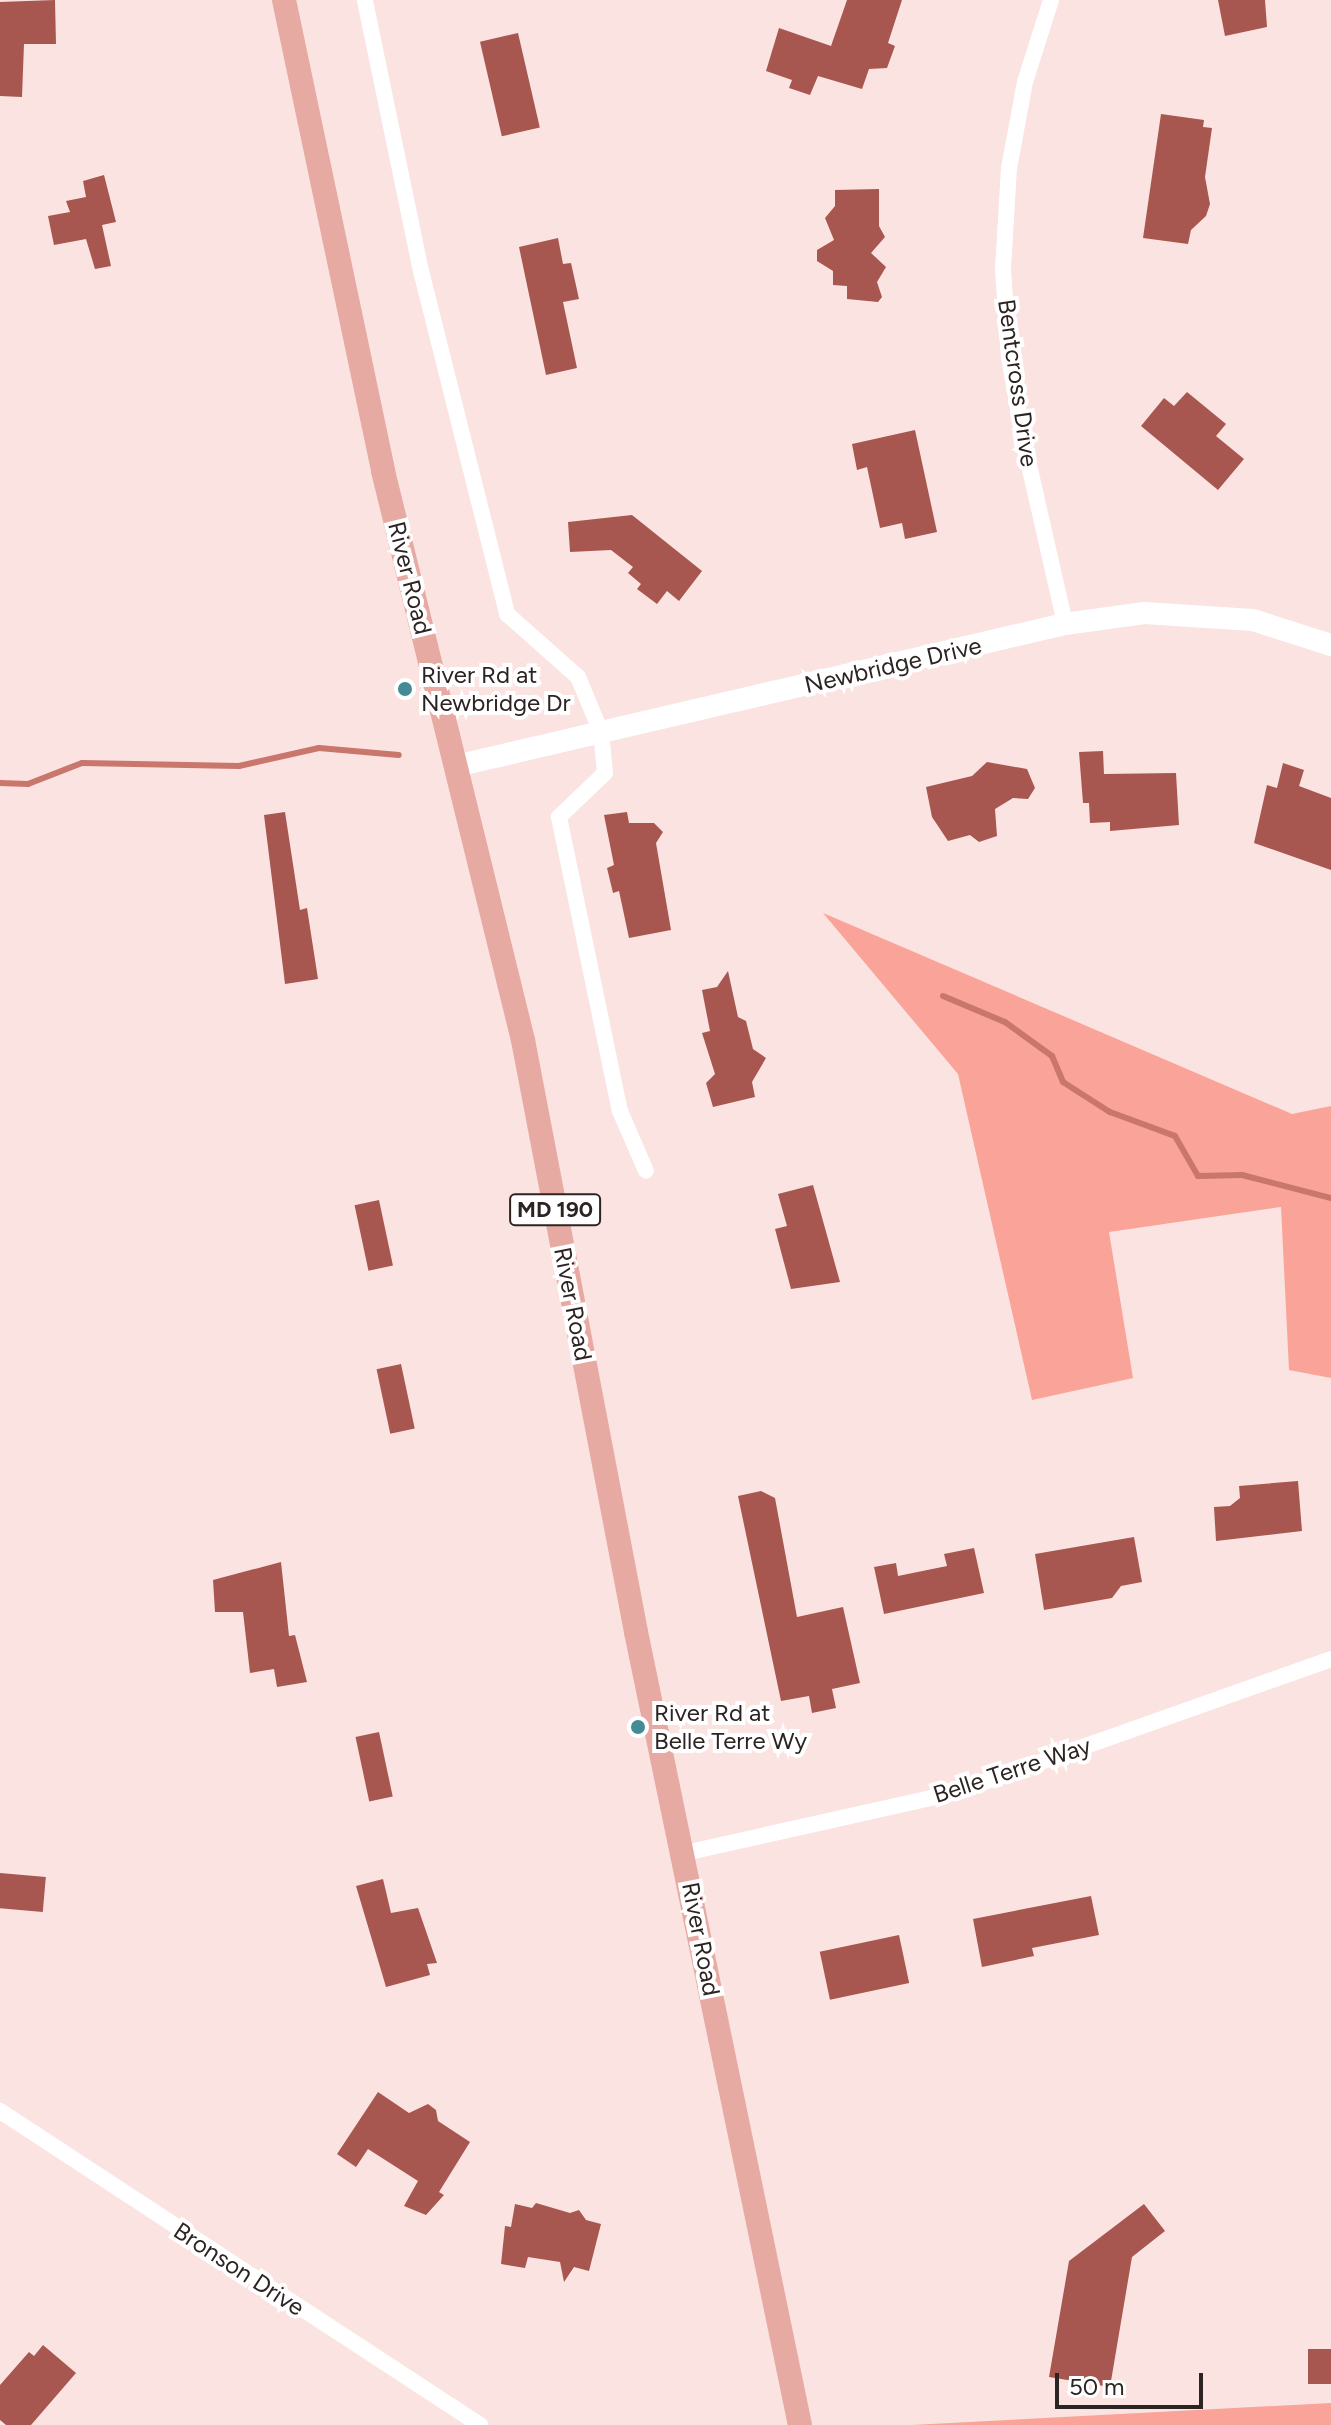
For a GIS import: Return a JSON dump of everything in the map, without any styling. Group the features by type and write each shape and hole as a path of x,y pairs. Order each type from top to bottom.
{"main road":[{"name":"River Road","path":"284,0 383,471 523,1040 636,1632 685,1853 800,2425"}],"street":[{"name":"Bentcross Drive","path":"1051,0 1025,82 1009,168 1003,270 1009,357 1024,443 1065,624"},
{"path":"365,1 421,271 507,614 578,677 601,732 605,773 559,817 620,1111 646,1171"},
{"name":"Newbridge Drive","path":"456,766 1065,624 1144,613 1253,620 1331,645"},
{"name":"Belle Terre Way","path":"685,1853 953,1793 1331,1659"},
{"name":"Bronson Drive","path":"0,2111 480,2425"}],"shaded area":[{"path":"823,913 1292,1114 1331,1106 1331,1378 1289,1370 1281,1207 1109,1232 1133,1378 1032,1400 958,1074"},
{"path":"1331,2403 1331,2425 912,2425"}],"building":[{"path":"55,0 56,44 24,44 22,97 0,96 0,2"},
{"path":"847,0 902,0 888,43 895,46 887,68 869,69 862,89 818,76 810,95 789,88 792,80 766,71 779,28 831,46"},
{"path":"1218,0 1265,0 1267,27 1225,36"},
{"path":"518,33 540,128 502,136 480,42"},
{"path":"1161,114 1204,120 1203,127 1212,128 1205,177 1210,204 1206,216 1191,230 1188,244 1143,238"},
{"path":"104,175 116,222 102,225 111,266 95,269 86,239 54,245 48,216 70,212 66,201 86,197 83,181"},
{"path":"879,189 879,226 885,237 871,253 886,267 877,282 882,297 878,302 847,299 847,286 833,285 833,271 817,261 817,250 834,240 825,218 835,206 835,190"},
{"path":"558,238 563,264 571,263 579,299 563,302 577,368 546,375 519,247"},
{"path":"1187,392 1226,424 1216,436 1244,459 1218,490 1141,426 1164,398 1174,406"},
{"path":"915,430 937,532 905,539 902,523 880,528 867,467 857,470 852,444"},
{"path":"632,515 702,571 679,601 667,591 657,604 637,589 641,584 628,573 633,567 611,550 570,552 568,522"},
{"path":"1103,751 1104,774 1176,773 1179,825 1110,831 1110,822 1090,823 1089,803 1083,803 1079,752"},
{"path":"987,762 1027,769 1035,788 1028,799 1013,798 995,809 997,836 979,842 970,835 948,841 932,817 926,787 972,776"},
{"path":"1283,763 1304,770 1299,786 1331,798 1331,870 1254,843 1267,785 1277,788"},
{"path":"285,812 300,910 307,908 318,979 285,984 264,815"},
{"path":"627,812 629,823 654,823 663,832 656,843 671,930 629,938 619,891 613,893 607,868 614,865 604,815"},
{"path":"728,971 738,1017 746,1021 753,1049 766,1058 752,1082 755,1097 713,1107 706,1083 715,1074 702,1033 710,1031 702,990 717,987"},
{"path":"813,1185 840,1282 791,1289 775,1229 787,1226 778,1194"},
{"path":"379,1200 393,1266 368,1271 355,1205"},
{"path":"401,1364 415,1429 390,1434 377,1369"},
{"path":"1298,1481 1302,1531 1216,1541 1214,1507 1230,1506 1240,1498 1239,1486"},
{"path":"761,1491 775,1498 797,1617 843,1607 860,1683 832,1689 836,1708 812,1713 809,1696 781,1701 738,1496"},
{"path":"1134,1537 1142,1582 1121,1586 1112,1598 1044,1610 1035,1554"},
{"path":"974,1548 984,1593 884,1614 874,1567 896,1563 898,1576 947,1566 944,1554"},
{"path":"281,1562 289,1636 295,1635 307,1682 277,1687 274,1669 250,1673 243,1612 215,1612 213,1580"},
{"path":"379,1732 393,1797 369,1802 356,1737"},
{"path":"0,1873 46,1877 43,1912 0,1908"},
{"path":"383,1879 391,1913 418,1908 437,1963 427,1964 430,1975 386,1987 356,1886"},
{"path":"1091,1896 1099,1935 1032,1948 1034,1956 982,1967 973,1919"},
{"path":"899,1935 909,1983 830,2000 820,1952"},
{"path":"378,2092 409,2113 428,2104 436,2110 438,2121 470,2142 439,2192 444,2195 426,2215 404,2206 418,2181 368,2149 356,2167 337,2154"},
{"path":"536,2203 570,2213 579,2210 586,2220 601,2224 589,2271 574,2267 564,2282 560,2262 528,2257 525,2268 501,2264 505,2226 511,2227 515,2204 532,2208"},
{"path":"1144,2204 1165,2231 1132,2257 1110,2387 1049,2377 1069,2261"},
{"path":"43,2345 76,2373 31,2425 6,2425 0,2420 0,2385 29,2352 34,2356"},
{"path":"1308,2349 1331,2349 1331,2384 1308,2384"}],"waterway":[{"path":"0,783 28,784 82,763 239,766 319,748 399,755"},
{"path":"943,996 1005,1022 1052,1056 1063,1082 1110,1112 1175,1136 1198,1176 1242,1175 1331,1198"}],"place":[{"name":"River Rd at Newbridge Dr","path":"405,689"},
{"name":"River Rd at Belle Terre Wy","path":"638,1727"}]}
